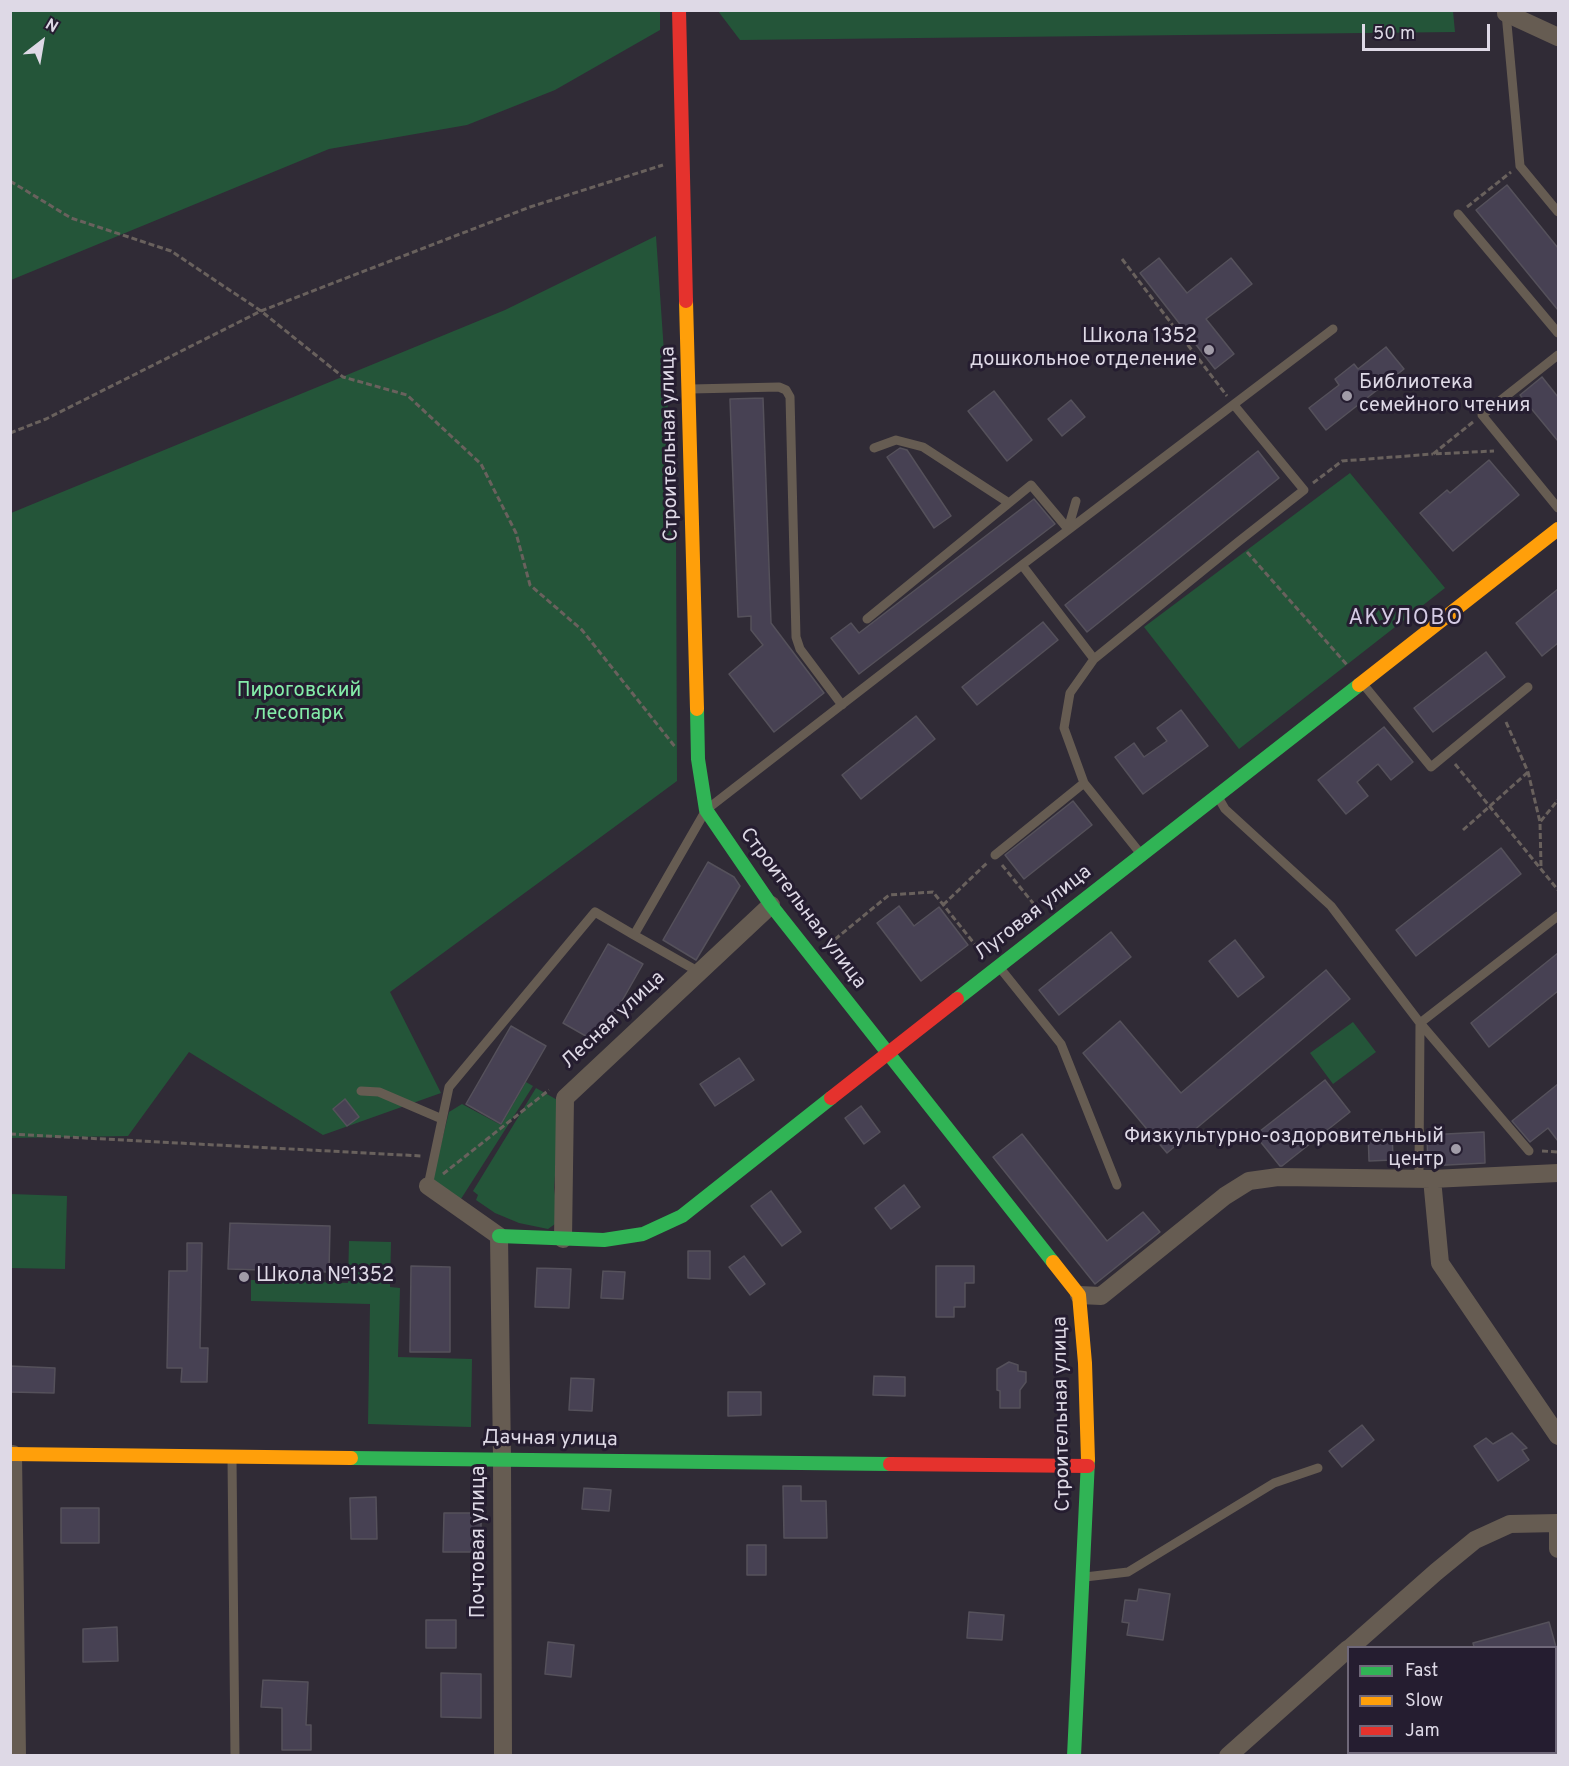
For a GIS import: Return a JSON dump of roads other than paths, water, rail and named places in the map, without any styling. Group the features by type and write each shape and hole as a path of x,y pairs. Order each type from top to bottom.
{"street":[{"name":"Строительная улица","path":"679,10 698,759 706,810 771,906 1079,1295 1085,1363 1088,1466 1074,1755"},
{"path":"1506,12 1558,37"},
{"name":"Луговая улица","path":"499,1236 604,1240 644,1234 682,1216 1558,529"},
{"name":"Лесная улица","path":"563,1239 565,1098 771,906"},
{"path":"1079,1295 1101,1296 1225,1196 1249,1181 1278,1177 1558,1173"},
{"path":"1426,1175 1440,1263 1558,1436"},
{"path":"428,1186 499,1236"},
{"name":"Почтовая улица","path":"499,1236 503,1755"},
{"path":"12,1454 17,1755"},
{"name":"Дачная улица","path":"12,1454 1088,1466"},
{"path":"1351,1646 1475,1540 1510,1524 1558,1523 1558,1549"},
{"path":"1228,1755 1347,1650"}],"lane":[{"path":"1506,12 1520,166 1558,212"},
{"path":"1458,214 1558,333"},
{"path":"634,935 706,810 1068,529 1333,329"},
{"path":"1558,355 1482,415 1558,508"},
{"path":"689,389 779,387 786,390 790,397 796,637 800,649 842,705"},
{"path":"1142,854 1084,783 1064,728 1070,693 1094,659 1304,490 1234,405"},
{"path":"874,448 896,440 924,447 1009,502"},
{"path":"867,619 1031,485 1068,529"},
{"path":"1068,529 1076,501"},
{"path":"1022,565 1094,659"},
{"path":"1361,682 1431,767 1528,687"},
{"path":"994,855 1084,783"},
{"path":"1217,795 1225,808 1331,906 1420,1023 1529,1151"},
{"path":"428,1186 449,1087 596,912 699,972"},
{"path":"1420,1023 1558,916"},
{"path":"999,967 1061,1044 1117,1185"},
{"path":"1420,1023 1426,1175"},
{"path":"361,1091 379,1092 442,1119"},
{"path":"232,1456 235,1755"},
{"path":"1083,1578 1128,1572 1274,1484 1318,1468"}],"place":[{"name":"Школа 1352 дошкольное отделение","path":"1209,350"},
{"name":"Библиотека семейного чтения","path":"1347,396"},
{"name":"Физкультурно-оздоровительный центр","path":"1456,1149"},
{"name":"Школа №1352","path":"244,1277"}],"district":[{"name":"АКУЛОВО","path":"1406,620"}],"park label":[{"name":"Пироговский лесопарк","path":"299,704"}]}
